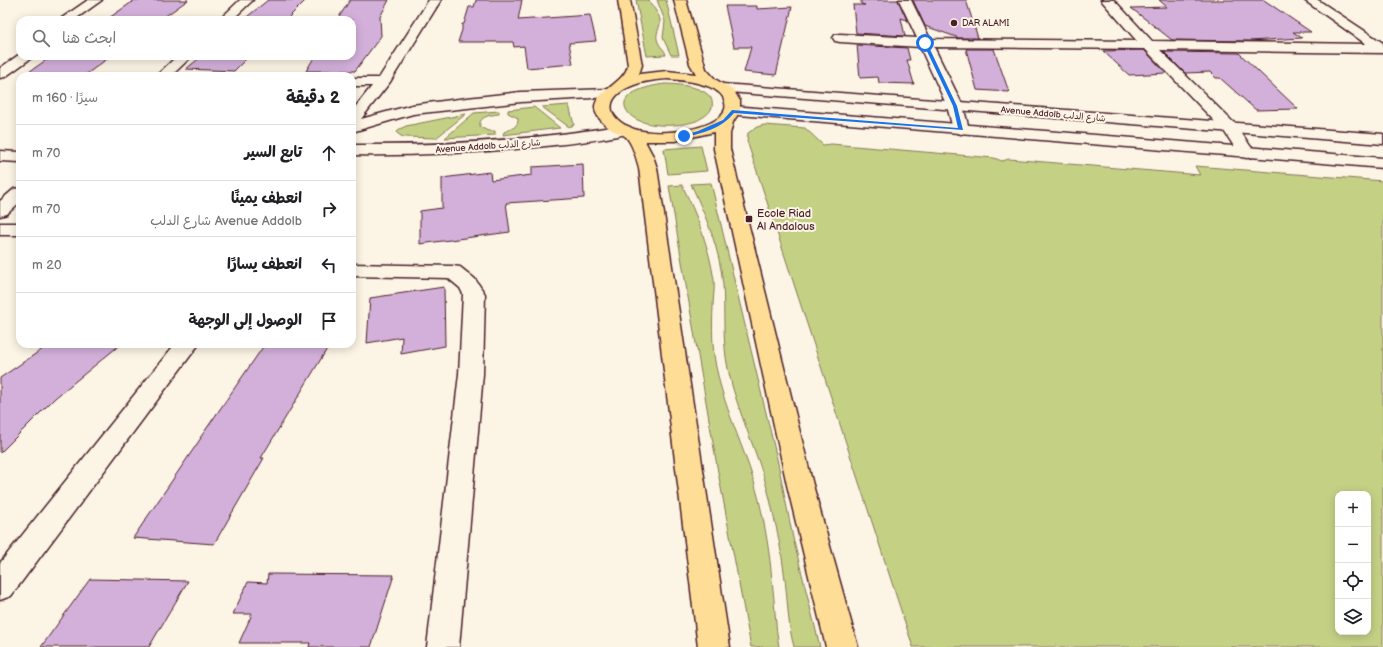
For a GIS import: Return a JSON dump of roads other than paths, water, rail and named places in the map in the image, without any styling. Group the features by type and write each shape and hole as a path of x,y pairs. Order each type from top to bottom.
{"main road":[{"path":"624,0 635,65 634,72 624,84"},
{"path":"680,0 697,64 700,70 732,99 734,103 722,134 722,149 800,485 842,647"},
{"path":"716,85 697,78 666,75 637,79 624,84 610,93 604,101 603,109 606,117 613,124 628,131 648,136 684,136 700,133 729,116"},
{"path":"628,131 645,156 648,168 714,647"}],"street":[{"path":"229,16 247,0"},
{"path":"356,117 383,82 435,0"},
{"path":"905,0 955,106 961,129"},
{"path":"1107,0 1230,128 1247,153"},
{"path":"1310,0 1382,48"},
{"path":"73,16 101,2"},
{"path":"86,16 101,2"},
{"path":"840,38 925,43 1382,48"},
{"path":"0,61 16,51"},
{"path":"0,74 21,60"},
{"path":"167,72 181,60"},
{"path":"356,82 383,82"},
{"name":"Avenue Addolb شارع الدلب","path":"716,85 955,106 1383,139"},
{"path":"356,126 412,110 536,96 610,93"},
{"path":"729,116 961,129 1383,163"},
{"name":"Avenue Addolb شارع الدلب","path":"356,150 450,150 504,146 628,131"},
{"path":"0,156 16,157"},
{"path":"0,210 16,196"},
{"path":"0,229 16,229"},
{"path":"356,270 453,272 465,281 474,294 472,374 443,647"},
{"path":"4,577 185,348"}],"place":[{"name":"DAR ALAMI","path":"954,23"},
{"name":"Ecole Riad Al Andalous","path":"749,219"}]}
